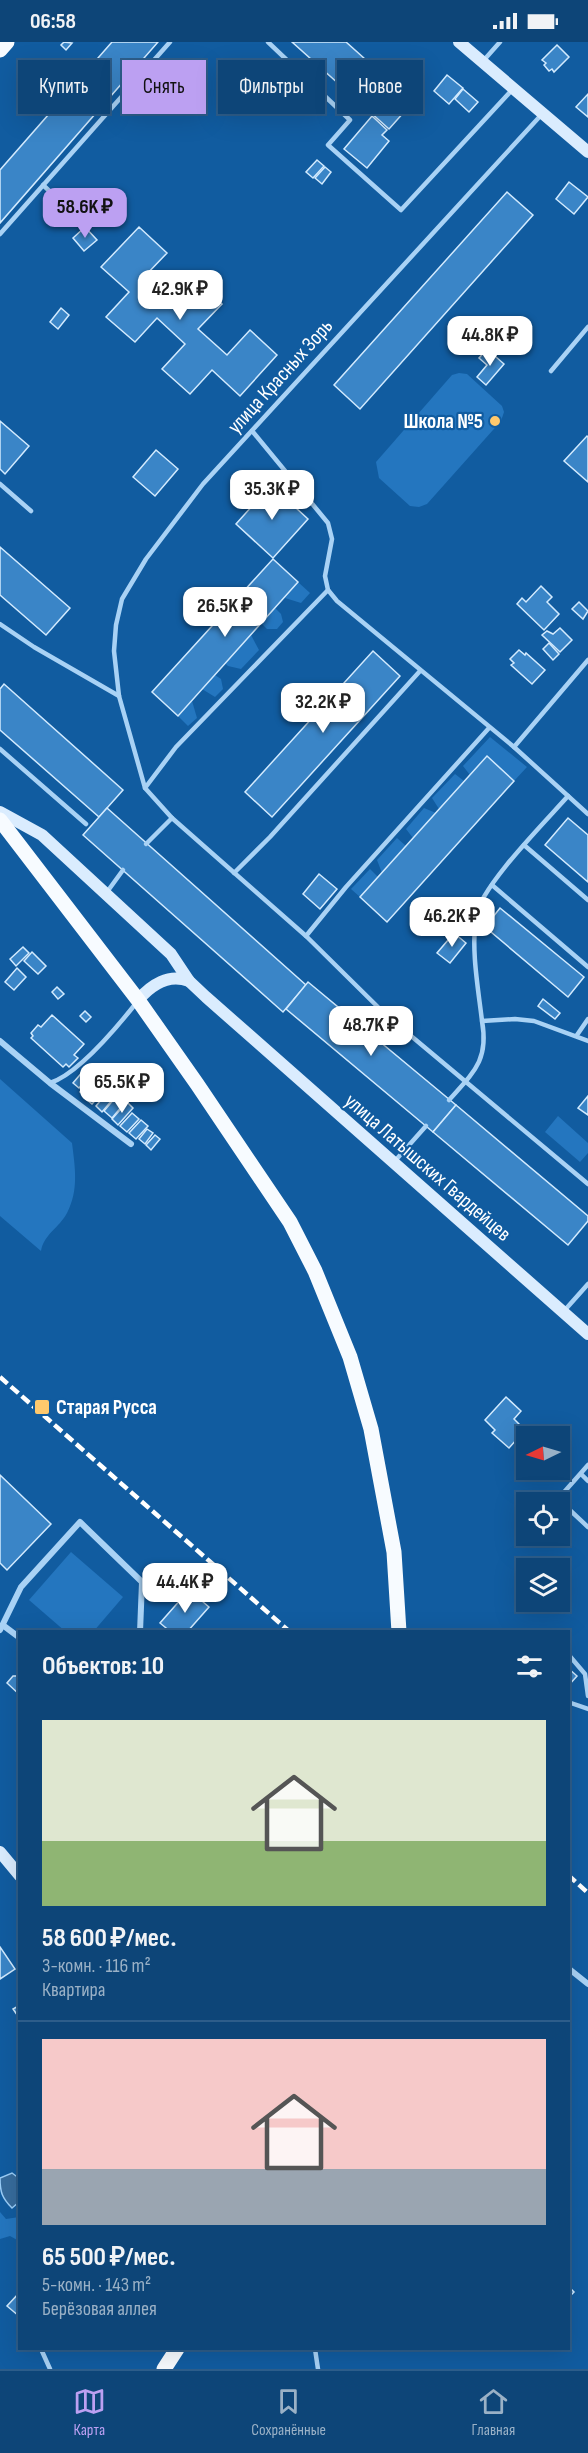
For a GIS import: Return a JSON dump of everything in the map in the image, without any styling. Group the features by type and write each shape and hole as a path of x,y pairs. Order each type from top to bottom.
{"main road":[{"path":"0,50 7,42"},
{"path":"459,42 588,152"},
{"name":"улица Латышских Гвардейцев","path":"0,812 42,835 171,954 189,981 588,1334"},
{"path":"0,820 138,1000 264,1180 290,1222 334,1313 350,1357 371,1429 394,1552 399,1630"},
{"path":"138,1000 157,983 176,978 189,981"},
{"path":"0,1852 18,1874"},
{"path":"164,2369 176,2350"}],"street":[{"path":"0,1041 50,1083 131,1144"},
{"path":"18,1637 1,1627 21,1587 80,1521 142,1582 140,1630"},
{"path":"570,1970 588,1984"}],"lane":[{"path":"0,234 170,42"},
{"path":"268,42 350,120 328,145 401,210 513,89"},
{"path":"482,62 500,42"},
{"name":"улица Красных Зорь","path":"145,788 119,696 114,651 116,625 122,599 146,559 203,484 543,113"},
{"path":"43,185 79,219"},
{"path":"551,371 588,327"},
{"path":"253,432 328,523 332,539 325,576 328,590 337,601 514,747 588,814"},
{"path":"0,484 31,511"},
{"path":"328,590 176,747 145,788 172,818 306,936 386,1015 588,1184"},
{"path":"0,624 34,647 119,696"},
{"path":"514,747 588,660"},
{"path":"234,873 270,837 420,671"},
{"path":"306,936 346,887 489,728"},
{"path":"0,749 86,824"},
{"path":"449,1100 483,1058 485,1039 474,943 477,913 492,885 524,844 568,796"},
{"path":"146,844 172,818"},
{"path":"524,844 588,900"},
{"path":"105,893 123,870"},
{"path":"492,885 588,967"},
{"path":"50,1083 61,1080 72,1070 118,1026 138,1000"},
{"path":"482,1021 515,1019 534,1021 577,1035 588,1041"},
{"path":"577,1035 588,1019"},
{"path":"394,1162 426,1126"},
{"path":"564,1312 588,1284"},
{"path":"588,1466 558,1499 588,1527"},
{"path":"580,1474 588,1480"},
{"path":"570,1656 585,1674 588,1696"},
{"path":"570,1703 588,1709"},
{"path":"41,2350 50,2369"},
{"path":"315,2350 318,2369"}],"shaded area":[{"path":"467,374 502,406 504,412 501,421 427,504 419,507 410,506 379,478 376,462 452,375"},
{"path":"298,582 310,593 301,603 285,598"},
{"path":"275,608 281,614 283,622 277,629 267,629 261,623"},
{"path":"251,635 259,650 241,669 228,666 225,663"},
{"path":"215,675 221,679 223,689 215,697 202,689"},
{"path":"192,701 197,718 188,726 178,716"},
{"path":"490,737 527,767 514,781 487,756 470,775 463,766"},
{"path":"455,774 464,781 439,809 432,798"},
{"path":"424,808 436,813 413,838 406,829"},
{"path":"397,838 406,846 382,873 377,860"},
{"path":"370,869 378,877 360,897 351,889"},
{"path":"0,1079 72,1143 75,1187 71,1204 60,1223 48,1235 41,1251 0,1216"},
{"path":"558,1116 588,1143 588,1153 580,1162 545,1132"},
{"path":"71,1552 123,1597 95,1630 64,1630 29,1600"},
{"path":"12,2173 18,2178 18,2203 12,2208 2,2194 0,2178"},
{"path":"0,2212 6,2219 18,2217 18,2240 10,2236 0,2239"}],"building":[{"path":"64,42 72,43 66,50 61,45"},
{"path":"112,42 158,42 142,60 122,60 122,83 110,97 110,60 96,60"},
{"path":"292,42 346,42 366,60 337,60 337,82 325,72 325,60 312,60"},
{"path":"557,45 569,57 554,72 552,69 549,71 542,60"},
{"path":"447,75 463,88 449,104 434,91"},
{"path":"463,89 478,102 469,112 455,99"},
{"path":"588,94 588,117 576,107"},
{"path":"49,114 95,114 0,223 0,170"},
{"path":"372,114 402,114 389,129"},
{"path":"372,116 387,130 382,135 389,141 367,168 344,149"},
{"path":"317,160 324,166 313,178 306,172"},
{"path":"325,167 331,172 322,184 315,178"},
{"path":"569,182 588,197 574,214 556,199"},
{"path":"507,192 533,215 360,409 334,385"},
{"path":"85,227 97,240 84,251 73,238"},
{"path":"139,227 167,253 144,277 172,303 194,278 222,304 198,329 227,355 250,330 277,355 240,396 212,370 190,394 162,369 185,344 157,318 135,342 106,317 129,292 101,267"},
{"path":"61,308 69,315 58,329 50,322"},
{"path":"487,349 504,364 486,385 477,377 487,365 479,358"},
{"path":"0,421 29,446 5,474 0,469"},
{"path":"588,437 588,482 564,461"},
{"path":"156,450 178,469 155,496 133,477"},
{"path":"271,485 308,519 273,558 236,524"},
{"path":"0,547 70,608 46,635 0,595"},
{"path":"273,559 298,582 178,716 152,692"},
{"path":"541,586 552,597 547,602 559,614 544,630 517,604 522,598 526,602"},
{"path":"579,602 588,611 583,619 572,609"},
{"path":"560,628 572,640 560,652 542,635 547,631 553,634"},
{"path":"549,643 559,654 553,660 543,649"},
{"path":"519,650 525,655 526,653 545,670 532,684 511,665 514,663 510,659"},
{"path":"373,651 400,676 272,817 245,792"},
{"path":"4,684 123,790 99,817 0,730 0,689"},
{"path":"487,756 514,781 387,922 360,897"},
{"path":"107,808 306,985 283,1012 83,835"},
{"path":"568,818 588,835 588,882 545,845"},
{"path":"319,874 337,889 320,909 303,894"},
{"path":"500,908 584,977 568,997 485,927"},
{"path":"454,933 466,943 450,963 437,953"},
{"path":"23,947 29,953 16,966 10,959"},
{"path":"32,952 46,966 38,974 24,961"},
{"path":"17,968 26,977 14,990 5,982"},
{"path":"308,982 456,1105 433,1132 286,1009"},
{"path":"57,987 64,994 58,999 52,992"},
{"path":"543,999 560,1013 555,1019 538,1006"},
{"path":"85,1011 91,1017 86,1022 80,1016"},
{"path":"52,1015 84,1044 74,1055 78,1058 69,1067 66,1064 63,1067 31,1038 33,1036 31,1033 38,1025 41,1027"},
{"path":"84,1070 90,1075 79,1088 73,1083"},
{"path":"92,1078 98,1083 86,1097 80,1092"},
{"path":"97,1087 103,1092 92,1104 86,1099"},
{"path":"120,1092 128,1099 112,1118 104,1111"},
{"path":"106,1094 113,1099 102,1112 96,1106"},
{"path":"588,1096 588,1115 578,1108"},
{"path":"127,1102 133,1108 118,1125 112,1119"},
{"path":"456,1105 588,1216 588,1221 568,1245 433,1132"},
{"path":"132,1113 139,1119 127,1132 120,1126"},
{"path":"141,1120 148,1126 136,1139 129,1133"},
{"path":"147,1129 153,1133 145,1144 139,1139"},
{"path":"155,1135 160,1139 151,1150 146,1145"},
{"path":"506,1397 521,1411 514,1419 521,1426 516,1426 516,1440 509,1448 492,1433 495,1430 485,1420"},
{"path":"0,1475 51,1524 7,1570 0,1563"},
{"path":"189,1590 209,1607 189,1630 169,1630 160,1623"},
{"path":"570,1670 577,1676 570,1684"},
{"path":"13,1676 18,1676 18,1693 7,1683"},
{"path":"0,1947 15,1969 0,1979"},
{"path":"18,2006 18,2016 13,2009"},
{"path":"18,2294 18,2315 7,2306"}],"railway":[{"path":"0,1377 288,1630"},
{"path":"570,1877 588,1893"}],"place":[{"name":"Школа №5","path":"495,421"},
{"name":"Старая Русса","path":"42,1407"}]}
